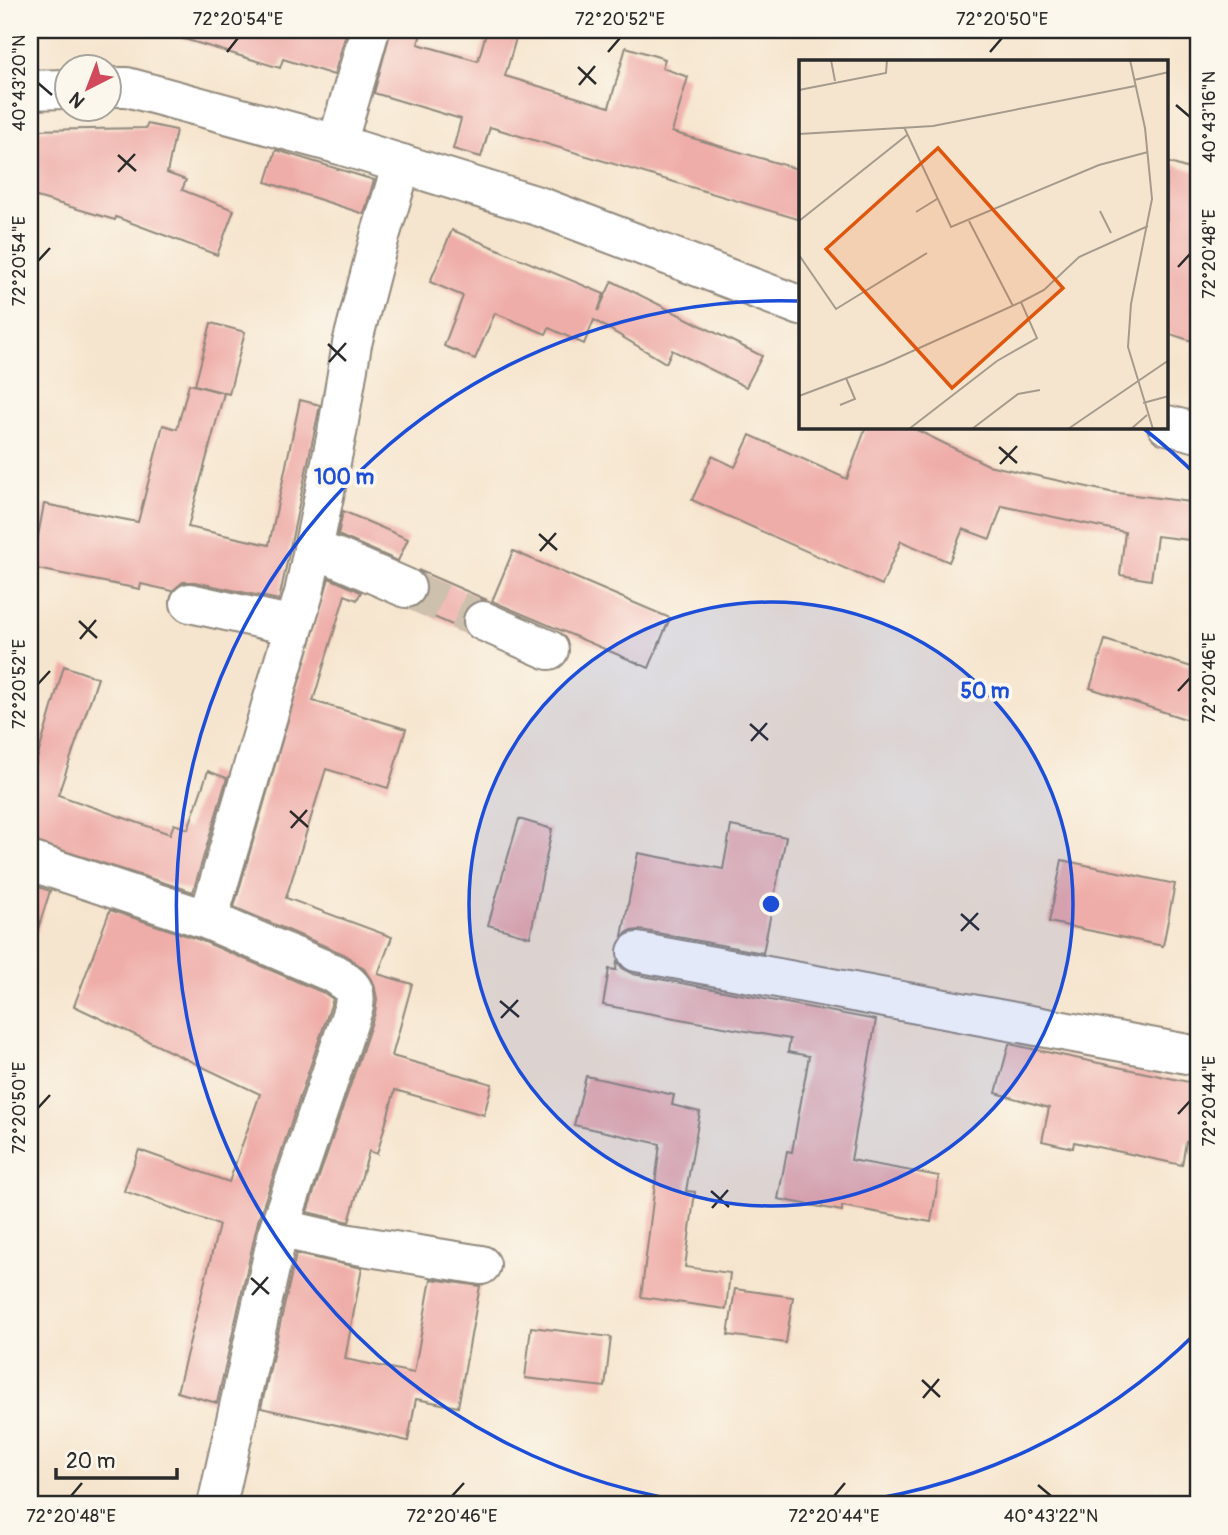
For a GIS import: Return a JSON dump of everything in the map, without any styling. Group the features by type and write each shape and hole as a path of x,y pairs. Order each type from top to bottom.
{"street":[{"path":"337,144 370,30"},
{"path":"122,86 337,144 541,207 799,305"},
{"path":"30,90 52,89"},
{"path":"208,920 294,626 313,551 352,344 402,164"},
{"path":"1168,425 1198,433"},
{"path":"313,551 335,557 406,588"},
{"path":"190,603 294,626"},
{"path":"484,621 549,650"},
{"path":"30,861 208,920 335,974 351,985 356,994 279,1228 216,1505"},
{"path":"637,952 1198,1056"},
{"path":"279,1228 344,1243 481,1265"}],"building":[{"path":"182,30 347,30 334,75 283,59 280,68 181,38"},
{"path":"391,30 422,30 418,44 478,61 487,30 517,35 505,76 609,107 626,47 665,59 662,68 688,77 672,132 799,169 799,219 490,127 481,157 453,149 461,119 374,93"},
{"path":"147,124 176,130 167,173 186,180 182,190 234,210 217,255 116,217 115,220 30,195 30,130 146,128"},
{"path":"276,150 374,180 364,214 266,182"},
{"path":"1168,162 1198,172 1198,343 1168,333"},
{"path":"452,230 604,294 598,311 612,281 762,356 746,387 672,350 666,363 594,320 584,344 549,328 546,334 495,313 475,359 444,346 463,296 430,282"},
{"path":"211,323 245,332 229,394 195,385"},
{"path":"189,384 224,393 188,527 269,545 300,400 320,405 279,600 195,582 183,582 172,591 141,584 140,589 32,568 44,504 138,522 163,425 177,429"},
{"path":"865,429 915,429 988,465 1110,492 1198,503 1198,541 1157,536 1151,580 1120,575 1125,532 1002,506 990,539 963,529 949,562 901,541 882,585 692,500 712,456 735,467 750,435 847,479"},
{"path":"343,511 408,539 398,561 338,535"},
{"path":"513,551 670,618 649,668 492,601"},
{"path":"418,570 487,600 480,599 471,603 463,612 461,623 464,630 413,608 426,597 428,586"},
{"path":"329,578 361,592 357,600 345,595 313,701 406,729 388,788 326,769 286,898 392,937 378,974 412,984 392,1056 492,1084 484,1115 395,1090 377,1154 369,1151 349,1222 307,1212 375,1013 377,999 374,984 364,969 344,954 234,907"},
{"path":"1105,640 1198,669 1198,723 1090,688"},
{"path":"64,666 98,678 58,795 170,834 174,824 188,829 208,771 227,778 193,892 30,840 30,783"},
{"path":"519,819 552,829 530,937 488,925"},
{"path":"731,826 786,837 763,953 641,930 630,931 622,936 638,853 723,869"},
{"path":"1062,860 1175,884 1163,946 1049,922"},
{"path":"30,884 50,891 36,935 30,934"},
{"path":"110,910 200,940 333,999 258,1221 217,1403 177,1392 219,1225 124,1191 139,1150 229,1182 260,1094 74,1006"},
{"path":"617,961 623,969 633,974 876,1020 851,1160 939,1176 931,1222 842,1206 842,1211 778,1199 787,1151 792,1152 809,1056 788,1052 790,1039 603,1005 609,969 616,970"},
{"path":"1009,1044 1198,1084 1198,1144 1186,1142 1182,1165 1074,1142 1073,1148 1042,1141 1049,1108 996,1093"},
{"path":"586,1076 674,1095 672,1105 700,1112 686,1191 695,1192 685,1267 730,1273 726,1309 641,1297 660,1144 574,1125"},
{"path":"296,1254 362,1268 345,1359 414,1373 431,1279 480,1286 458,1407 416,1399 408,1441 261,1408"},
{"path":"735,1289 793,1297 786,1343 728,1335"},
{"path":"531,1327 611,1337 605,1387 525,1378"}],"tunnel":[{"path":"406,588 483,621"}]}
